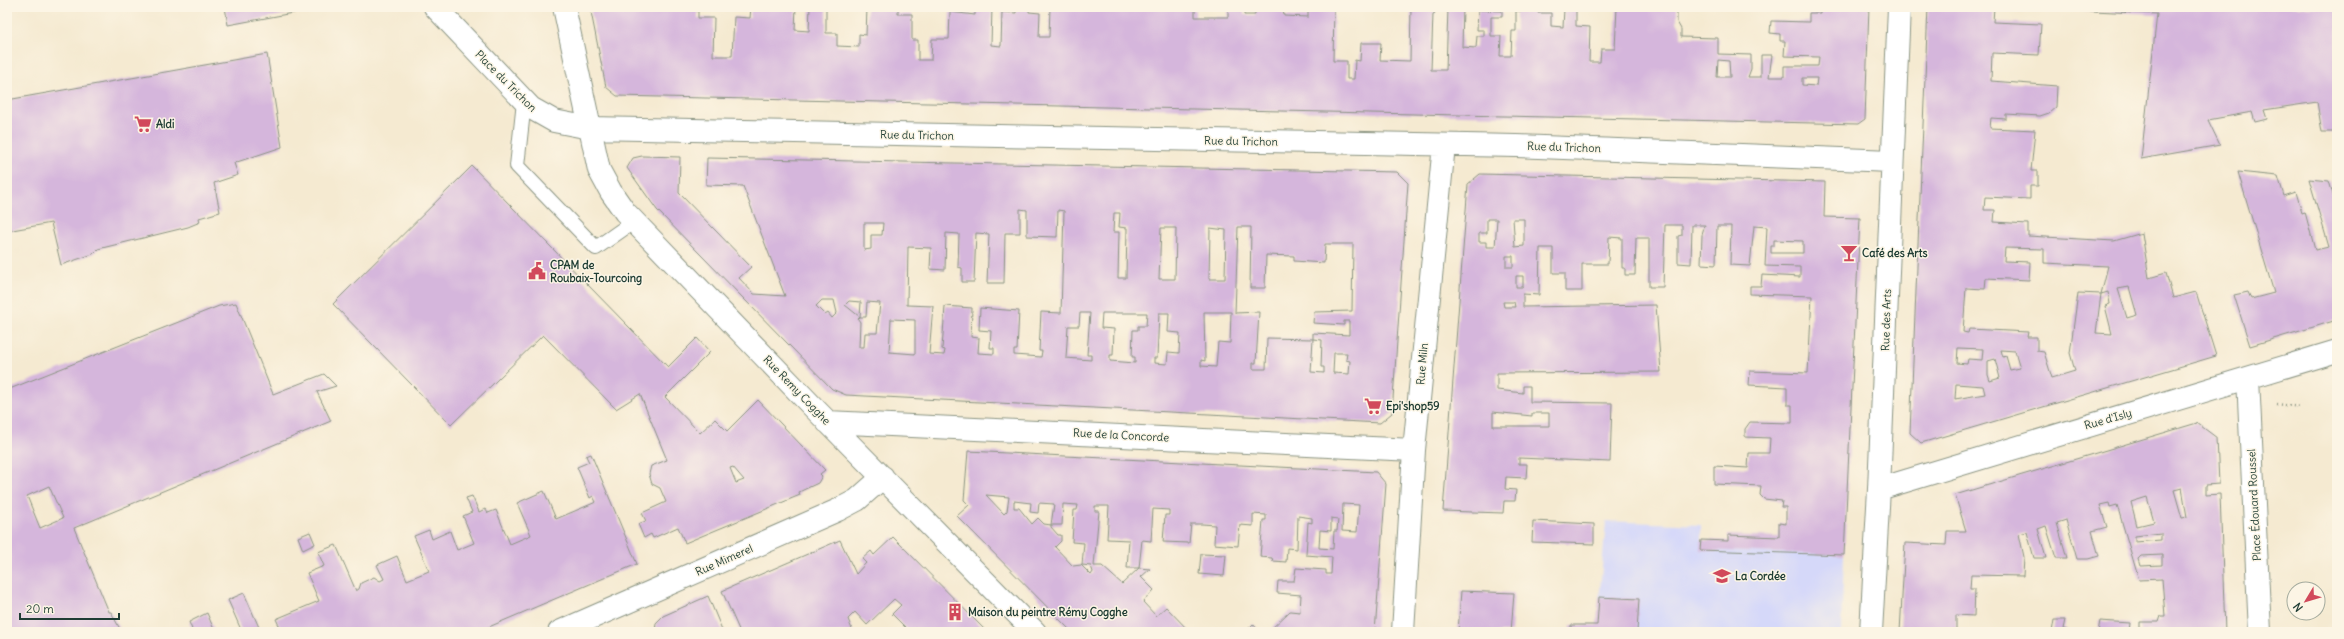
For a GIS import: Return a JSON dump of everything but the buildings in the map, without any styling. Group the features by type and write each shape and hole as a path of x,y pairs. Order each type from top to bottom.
{"street":[{"name":"Place du Trichon","path":"435,7 524,102 538,113 554,121 590,128"},
{"path":"564,7 590,128"},
{"name":"Rue des Arts","path":"1871,632 1879,489 1891,161 1899,7"},
{"name":"Rue du Trichon","path":"590,128 1516,146 1891,161"},
{"name":"Rue Remy Cogghe","path":"590,128 603,178 633,222 1035,632"},
{"name":"Rue Miln","path":"1403,632 1414,450 1444,145"},
{"name":"Rue d'Isly","path":"1879,489 2337,351"},
{"name":"Place Édouard Roussel","path":"2248,378 2260,632"},
{"name":"Rue de la Concorde","path":"828,422 1414,450"},
{"name":"Rue Mimerel","path":"558,632 838,510 857,500 883,476"}],"lane":[{"path":"524,102 517,166 596,248 633,222"}],"shaded area":[{"name":"La Cordée","path":"1606,521 1701,525 1701,550 1844,555 1841,632 1571,632 1571,625 1597,625"}],"place":[{"name":"Aldi","path":"143,124"},
{"name":"Café des Arts","path":"1849,253"},
{"name":"CPAM de Roubaix-Tourcoing","path":"537,271"},
{"name":"Epi'shop59","path":"1373,406"},
{"name":"La Cordée","path":"1722,576"},
{"name":"Maison du peintre Rémy Cogghe","path":"955,612"}]}
